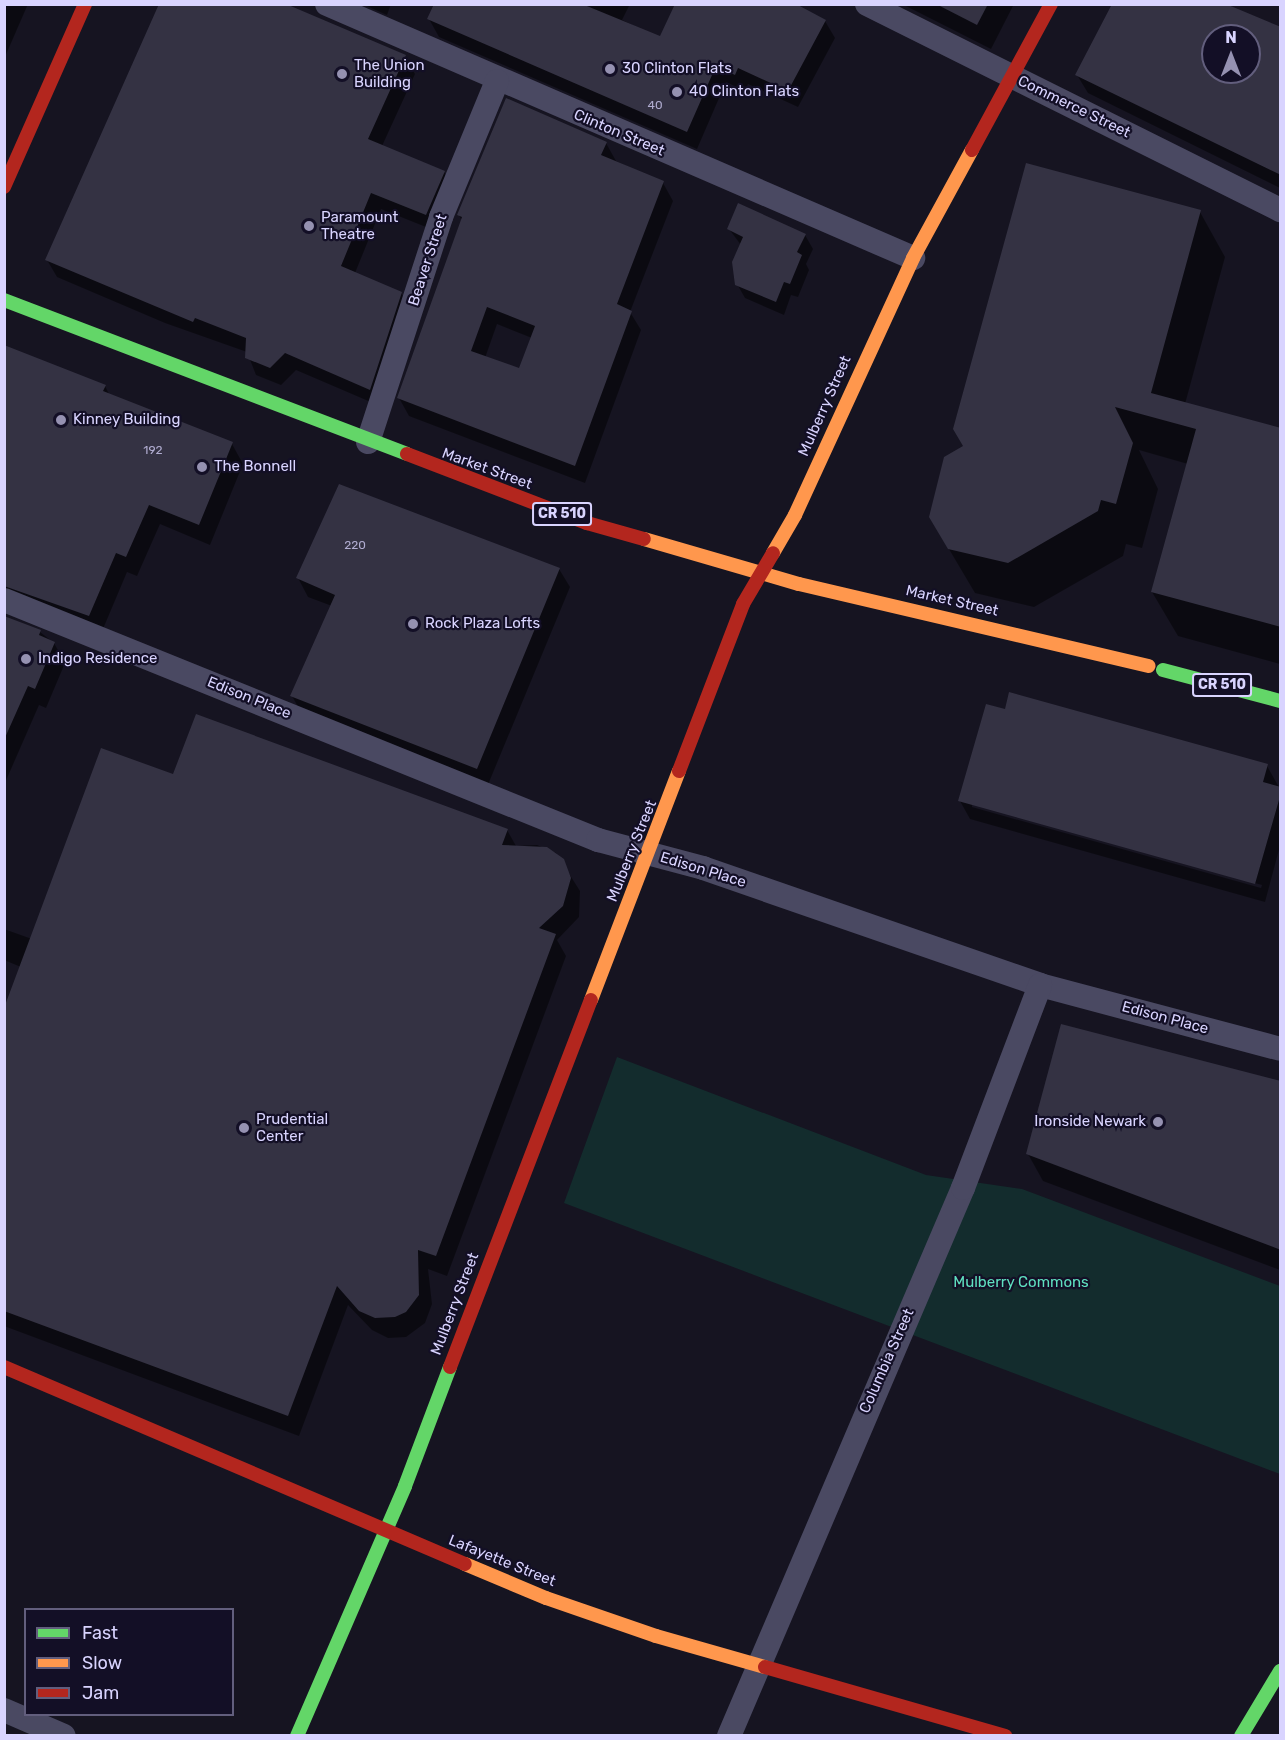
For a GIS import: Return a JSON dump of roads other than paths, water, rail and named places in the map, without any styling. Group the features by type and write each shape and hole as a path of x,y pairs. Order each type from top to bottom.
{"street":[{"path":"4,187 85,4"},
{"name":"Clinton Street","path":"327,4 497,81 913,258"},
{"name":"Commerce Street","path":"867,4 1281,210"},
{"name":"Mulberry Street","path":"297,1736 387,1529 649,854 732,630 760,574 795,515 913,258 1051,4"},
{"name":"Beaver Street","path":"369,442 441,217 497,81"},
{"name":"Market Street","path":"4,300 369,442 587,523 760,574 1148,666"},
{"name":"Edison Place","path":"4,600 598,840 703,868 1040,985 1281,1049"},
{"name":"CR 510","path":"1163,670 1281,700"},
{"name":"Columbia Street","path":"729,1736 963,1188 1040,985"},
{"name":"Lafayette Street","path":"4,1367 546,1598 759,1665 1005,1736"},
{"path":"1241,1736 1281,1671"},
{"path":"4,1710 64,1736"}],"place":[{"name":"30 Clinton Flats","path":"610,69"},
{"name":"The Union Building","path":"342,74"},
{"name":"40 Clinton Flats","path":"677,92"},
{"name":"Paramount Theatre","path":"309,226"},
{"name":"Kinney Building","path":"61,420"},
{"name":"The Bonnell","path":"202,467"},
{"name":"Rock Plaza Lofts","path":"413,624"},
{"name":"Indigo Residence","path":"26,659"},
{"name":"Ironside Newark","path":"1158,1122"},
{"name":"Prudential Center","path":"244,1128"}],"park label":[{"name":"Mulberry Commons","path":"1021,1283"}]}
